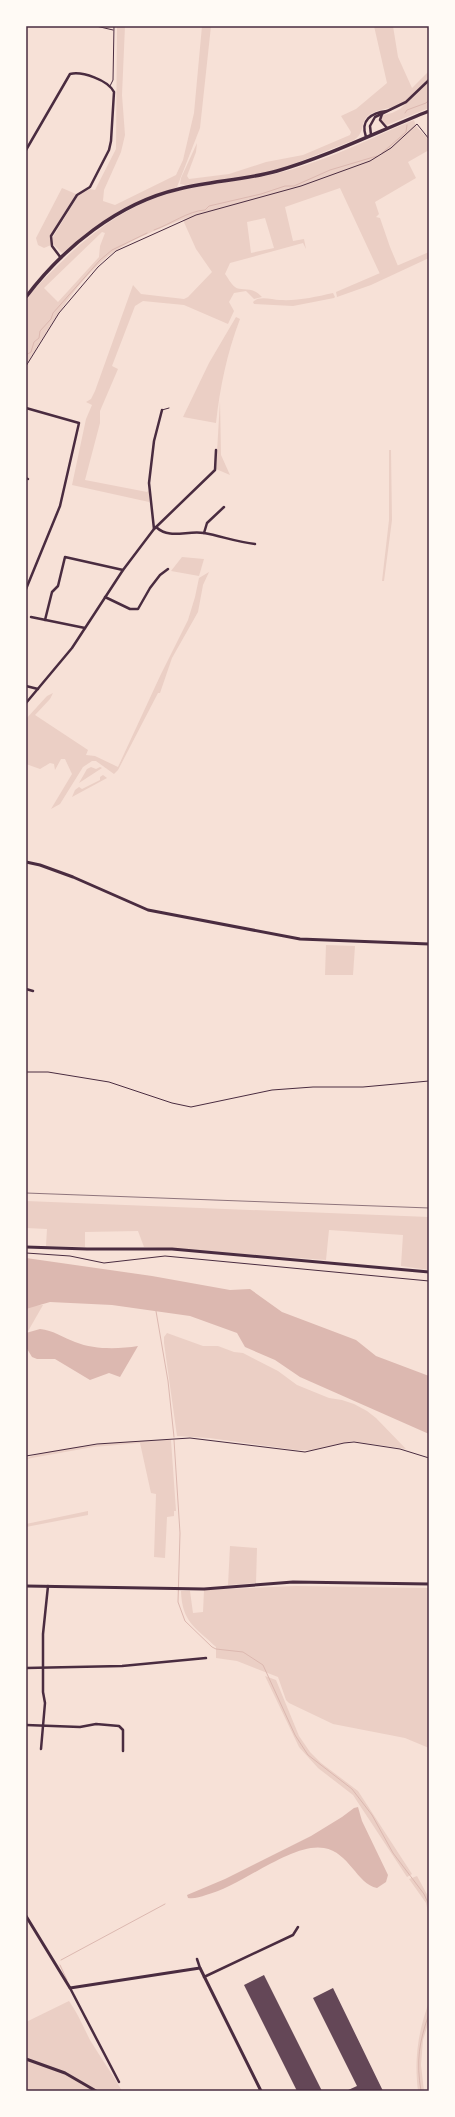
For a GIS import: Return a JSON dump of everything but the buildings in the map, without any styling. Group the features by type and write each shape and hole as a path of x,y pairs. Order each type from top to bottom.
{"main road":[{"path":"26,296 62,258 94,229 139,202 178,189 262,175 310,160 429,111"}],"street":[{"path":"26,150 70,74 81,74 102,81 110,86 114,92 111,141 108,150 90,187 77,195 51,236 52,246 62,258"},
{"path":"371,135 372,122 375,117 406,102 429,80"},
{"path":"366,137 364,126 367,118 375,113 389,110"},
{"path":"382,114 380,120 387,128"},
{"path":"26,408 79,423 60,506 26,589"},
{"path":"155,528 149,483 156,434 162,410"},
{"path":"26,703 60,663 123,570 155,528 215,470 216,450"},
{"path":"204,533 207,523 224,507"},
{"path":"155,528 168,534 204,533 255,544"},
{"path":"45,620 52,592 58,586 65,557 123,570"},
{"path":"105,597 130,609 138,609 154,584 168,569"},
{"path":"31,617 85,628"},
{"path":"26,686 38,689"},
{"path":"26,862 40,865 73,877 148,910 285,937 316,940 429,944"},
{"path":"26,989 33,991"},
{"path":"26,1247 87,1249 172,1248 429,1272"},
{"path":"26,1586 182,1589 304,1582 429,1584"},
{"path":"41,1749 41,1730 43,1725 43,1634 48,1586"},
{"path":"26,1668 122,1666 206,1658"},
{"path":"26,1725 80,1727 96,1724 119,1726 123,1730 123,1751"},
{"path":"26,1916 70,1988 119,2082"},
{"path":"204,1977 293,1935 298,1927"},
{"path":"197,1959 204,1977 261,2091"},
{"path":"70,1988 200,1968"},
{"path":"26,2059 65,2073 96,2091"}],"lane":[{"path":"96,26 114,30"},
{"path":"110,86 113,80 114,26"},
{"path":"162,410 169,408"}],"path":[{"path":"26,366 59,313 98,267 116,251 196,215 294,188 370,162 391,148 417,124 429,139"},
{"path":"26,1072 48,1072 109,1082 172,1103 191,1107 272,1090 313,1087 363,1087 429,1081"},
{"path":"26,1253 70,1256 104,1263 165,1256 429,1281"},
{"path":"26,1456 97,1444 190,1438 306,1452 354,1442 400,1449 429,1458"}],"shaded area":[{"path":"117,26 125,26 122,95 125,135 121,152 104,190 103,201 115,205 176,175 183,160 194,113 202,26 211,26 200,128 177,187 122,209 106,219 62,253 53,244 53,237 79,194 90,189 95,190 116,149"},
{"path":"374,26 393,26 398,57 412,88 429,71 429,78 407,100 399,105 376,111 369,115 364,121 360,134 354,140 281,169 246,177 185,185 180,184 181,178 197,143 196,152 187,176 189,179 229,174 266,162 303,155 350,135 351,132 341,116 356,109 387,83"},
{"path":"429,81 429,108 387,125 381,121 383,115 400,109"},
{"path":"414,120 416,126 429,140 429,150 408,162 416,178 375,202 379,214 376,217 380,218 398,266 380,274 340,188 285,207 293,241 304,239 306,249 303,243 230,263 225,274 231,283 237,288 254,291 262,297 254,299 246,291 234,293 229,302 234,311 228,324 184,305 143,301 135,306 112,366 118,369 100,411 100,423 85,480 147,492 149,490 149,502 72,485 86,419 92,405 86,402 91,399 95,391 133,285 141,294 184,299 188,297 212,272 196,249 183,220 192,216 136,239 107,257 83,280 62,308 26,365 26,300 31,293 81,244 118,217 138,206 159,197 182,190 290,170 337,153","holes":["265,218 274,248 251,253 247,222","102,232 105,233 100,246 99,257 58,302 44,288"]},
{"path":"62,188 76,194 51,234 51,245 44,248 38,245 36,238"},
{"path":"429,252 429,258 371,285 337,297 336,292"},
{"path":"333,293 334,298 293,306 254,304 253,302 262,298 293,300"},
{"path":"236,317 240,319 231,345 225,370 216,423 183,417 209,363"},
{"path":"220,401 221,455 230,475 216,469"},
{"path":"389,450 391,450 392,520 384,581 382,581 389,520"},
{"path":"182,557 204,559 199,576 171,571"},
{"path":"209,572 203,585 198,612 172,658 160,693 158,693 118,770 114,774 96,761 92,761 83,767 60,804 51,809 72,774 65,759 61,759 55,770 54,764 50,763 40,769 26,764 26,719 47,696 53,693 50,699 35,715 88,750 86,755 95,756 118,767 188,620 199,578"},
{"path":"91,767 96,769 100,767 102,768 79,783 87,769"},
{"path":"103,775 107,778 72,797 75,790 79,787 82,789 100,780 100,777"},
{"path":"326,945 355,946 353,975 325,975"},
{"path":"26,1201 429,1217 429,1270 401,1266 403,1235 329,1230 326,1260 144,1247 138,1231 85,1232 85,1247 46,1246 47,1229 26,1228"},
{"path":"26,1258 152,1276 230,1290 250,1289 282,1312 356,1340 376,1356 429,1376 429,1434 300,1377 275,1360 245,1347 237,1333 190,1316 112,1305 50,1302 26,1309"},
{"path":"43,1305 27,1333 26,1334 26,1306"},
{"path":"40,1329 58,1334 83,1345 99,1348 123,1348 138,1346 120,1377 109,1373 90,1380 55,1359 37,1359 32,1357 26,1347 26,1333"},
{"path":"167,1333 203,1346 218,1346 234,1352 243,1353 278,1371 297,1385 329,1398 354,1404 376,1418 406,1449 352,1441 313,1450 296,1450 209,1438 177,1436 164,1343 164,1337"},
{"path":"171,1440 176,1511 174,1511 174,1516 167,1517 165,1558 154,1557 156,1494 151,1493 140,1443 93,1447 26,1459 36,1455 73,1447 119,1442"},
{"path":"88,1511 88,1515 26,1527 26,1524"},
{"path":"230,1546 257,1548 256,1583 228,1585"},
{"path":"296,1586 429,1588 429,1748 405,1738 333,1724 289,1703 286,1700 278,1677 237,1661 216,1658 216,1647 196,1629 187,1617 184,1610 181,1591 190,1591 193,1613 203,1612 204,1590"},
{"path":"265,1676 276,1680 299,1736 310,1752 321,1763 358,1791 412,1874 407,1877 353,1795 318,1768 299,1747"},
{"path":"358,1807 362,1821 388,1875 386,1882 377,1888 364,1881 340,1855 324,1848 311,1848 282,1858 220,1890 199,1897 188,1898 187,1895 225,1879 311,1836 354,1808"},
{"path":"417,1876 429,1898 429,1916 426,1903 409,1879"},
{"path":"69,2001 78,2015 90,2040 122,2091 26,2091 26,2022"},
{"path":"429,2002 429,2021 423,2040 421,2065 424,2091 418,2091 416,2068 418,2046 422,2024"}],"waterway":[{"path":"405,113 407,110 426,103 429,100"},
{"path":"382,153 406,132 407,125"},
{"path":"154,230 186,215 205,210 209,206 261,194 285,186 294,186 330,170 377,156"},
{"path":"26,355 31,352 34,342 39,338 40,331 51,319 53,313 100,260 112,250 147,233"},
{"path":"156,1311 168,1381 174,1437"},
{"path":"174,1440 180,1533 178,1602 185,1621 212,1647 216,1649 243,1652 263,1665 295,1735 308,1755 352,1789 372,1815 393,1853 424,1894 429,1905"},
{"path":"61,1960 165,1904"},
{"path":"60,1965 67,1980"},
{"path":"421,2091 419,2080 419,2052 429,2014"}],"railway":[{"path":"26,1193 429,1208"}]}
